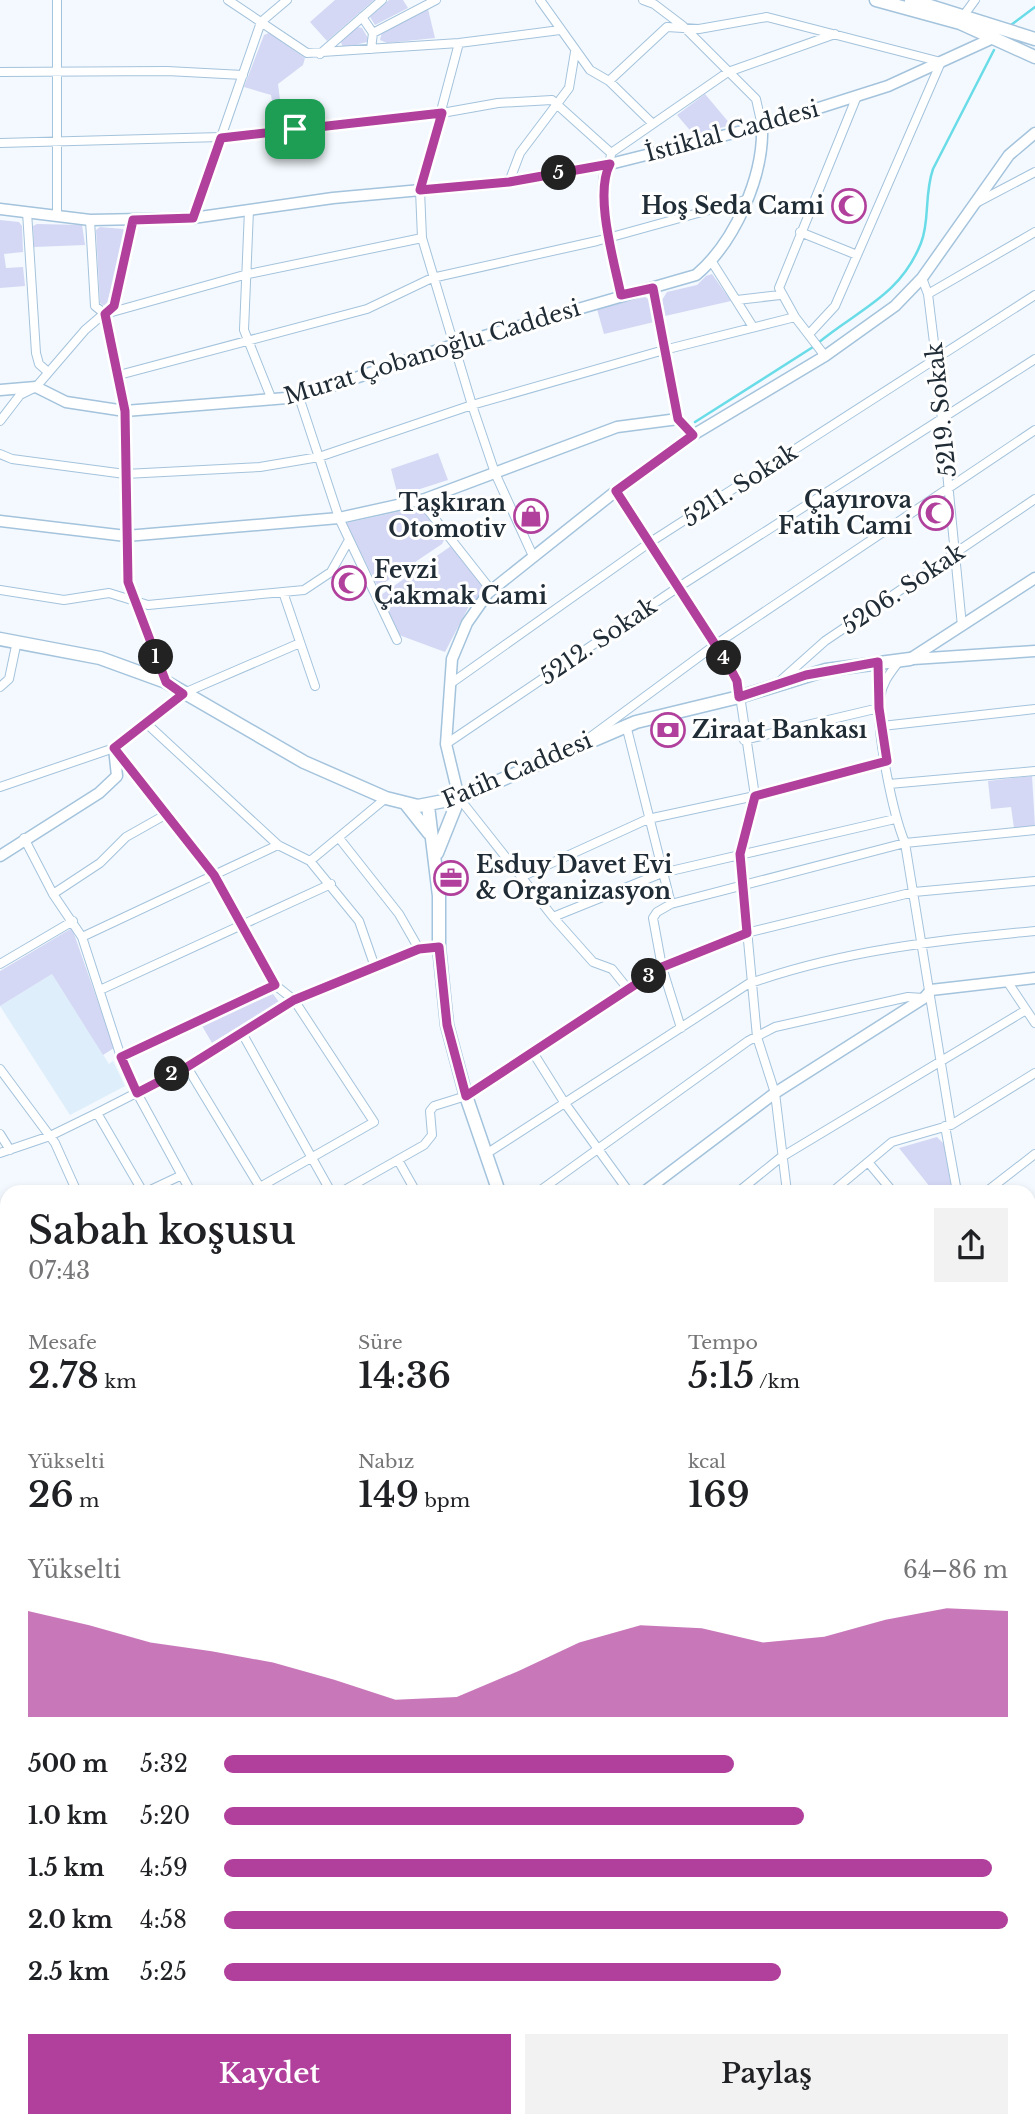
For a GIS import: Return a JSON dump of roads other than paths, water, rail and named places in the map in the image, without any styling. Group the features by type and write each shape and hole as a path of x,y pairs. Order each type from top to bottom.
{"main road":[{"path":"876,0 960,23 1035,57"},
{"path":"911,0 1035,39"},
{"name":"Fatih Caddesi","path":"0,639 100,658 166,682 304,762 386,798 406,804 432,806 459,798 626,725 739,697 826,670 905,659"},
{"path":"435,871 438,853 459,798"},
{"path":"406,804 429,832"},
{"path":"432,806 438,853"},
{"path":"432,806 429,832 439,896 439,947 447,1025 466,1096 497,1185"}],"street":[{"path":"57,0 57,216"},
{"path":"228,0 307,53 459,43 560,30"},
{"path":"193,218 261,22 287,0"},
{"path":"320,54 382,0"},
{"path":"373,33 436,0"},
{"path":"540,0 590,70 608,81 653,124"},
{"path":"643,0 654,4 683,26 756,99 762,126"},
{"path":"964,15 975,0"},
{"path":"362,17 373,33 371,49"},
{"path":"608,81 655,35 667,27 699,29 735,25 767,17 941,62 835,306 812,336"},
{"path":"621,295 610,237 603,177 611,159 653,124 728,72 837,34"},
{"name":"İstiklal Caddesi","path":"0,209 90,220 193,218 420,190 509,182 762,126 888,86 993,38"},
{"path":"459,43 420,190 422,238 432,278 495,473 533,556"},
{"path":"509,182 520,153 569,88 575,52"},
{"path":"0,72 167,71 243,75"},
{"path":"823,352 795,317 780,295 779,288 857,96"},
{"path":"0,143 221,138 442,113 525,100 552,100 611,159"},
{"name":"Murat Çobanoğlu Caddesi","path":"36,387 66,402 125,411 299,397 453,345 696,275 712,262 727,241 763,150 762,126"},
{"path":"628,989 612,969 593,962 553,917 459,798 446,744 452,659 464,630 491,590 616,491 693,435 895,306 922,278 1016,147 1035,133"},
{"path":"974,204 1035,172"},
{"path":"119,375 367,309 432,278 610,237 745,200"},
{"path":"249,210 244,275 244,330 272,400"},
{"path":"27,212 36,353 39,364 48,372"},
{"path":"90,220 96,306 105,314 125,411 128,582 166,682"},
{"path":"105,314 114,306 133,220"},
{"path":"800,232 857,255"},
{"path":"928,294 1035,232"},
{"path":"0,421 20,395 36,387 99,316 244,275 422,238"},
{"path":"712,262 753,327"},
{"name":"5219. Sokak","path":"922,278 928,294 936,359 962,626"},
{"path":"653,288 678,419 693,435"},
{"path":"737,300 780,295"},
{"name":"5211. Sokak","path":"450,684 649,543 1035,295"},
{"path":"0,454 12,459 125,474 235,469 319,457 472,405 664,350 795,317"},
{"name":"5212. Sokak","path":"446,744 677,588 1035,359"},
{"path":"0,390 36,387"},
{"path":"299,397 338,518 397,640"},
{"path":"0,521 126,536 338,518 420,500 617,427 678,419"},
{"path":"584,742 715,645 1035,430"},
{"path":"616,491 734,674 755,796 740,854 754,981 757,1037 775,1093 780,1158 786,1185"},
{"name":"5206. Sokak","path":"776,685 825,641 1035,499"},
{"path":"420,500 491,590"},
{"path":"0,590 64,600 109,593 148,605 304,590 320,582 331,572 349,540"},
{"name":"Fatih Caddesi","path":"905,659 945,637 1035,578"},
{"path":"284,592 315,686"},
{"path":"945,637 945,646 951,657"},
{"path":"0,687 9,679 17,641"},
{"path":"0,787 114,748 183,694 300,643"},
{"path":"880,696 886,678 905,659 1035,651"},
{"path":"878,662 879,708 889,784 895,819 905,843 923,941 928,994 941,1059 956,1185"},
{"path":"744,740 879,708"},
{"path":"882,726 1035,709"},
{"path":"146,723 278,845 310,861 359,921 375,967"},
{"path":"626,725 671,904"},
{"path":"114,748 214,875 275,985 294,1000 374,1122 268,1185"},
{"path":"0,856 24,838 99,793 117,776 114,748"},
{"path":"521,877 648,819 755,796 887,761"},
{"path":"889,784 1035,771"},
{"path":"310,861 386,798"},
{"path":"54,894 100,863 126,836 165,815"},
{"path":"553,917 662,873 895,819"},
{"path":"681,1028 662,967 653,918 657,912 671,904 905,843 1035,830"},
{"path":"24,838 54,894 82,937 121,1057 137,1093 187,1185"},
{"path":"339,838 399,914 419,949"},
{"path":"82,937 278,845"},
{"path":"353,1185 424,1145 432,1135 429,1111 434,1106 466,1096 662,967 747,933 914,892 1035,881"},
{"path":"100,990 331,884"},
{"path":"0,964 73,921"},
{"path":"486,1154 754,981 778,973 923,941 1035,931"},
{"path":"0,1153 50,1136 187,1067 294,1000 419,949 439,947"},
{"path":"548,1185 775,1027 908,997 1035,978"},
{"path":"1007,981 1035,1023"},
{"path":"121,1057 275,985"},
{"path":"653,1185 775,1093 928,994"},
{"path":"747,1185 780,1158 1026,1010"},
{"path":"242,1032 327,1185"},
{"path":"532,1051 564,1102 624,1185"},
{"path":"187,1067 259,1185"},
{"path":"0,1069 50,1136 74,1185"},
{"path":"840,1185 892,1142 948,1126 1035,1073"},
{"path":"97,1113 141,1185"},
{"path":"0,1134 10,1150"},
{"path":"995,1185 1035,1154"},
{"path":"398,1160 412,1185"},
{"path":"868,1162 887,1185"},
{"path":"160,1185 182,1175"}],"waterway":[{"path":"1011,25 1035,7"},
{"path":"818,343 890,289 912,261 924,235 933,169 994,50"},
{"path":"695,422 813,347"}],"place":[{"name":"Hoş Seda Cami","path":"849,206"},
{"name":"Çayırova Fatih Cami","path":"936,513"},
{"name":"Taşkıran Otomotiv","path":"531,516"},
{"name":"Fevzi Çakmak Cami","path":"349,583"},
{"name":"Ziraat Bankası","path":"668,730"},
{"name":"Esduy Davet Evi & Organizasyon","path":"451,878"}]}
